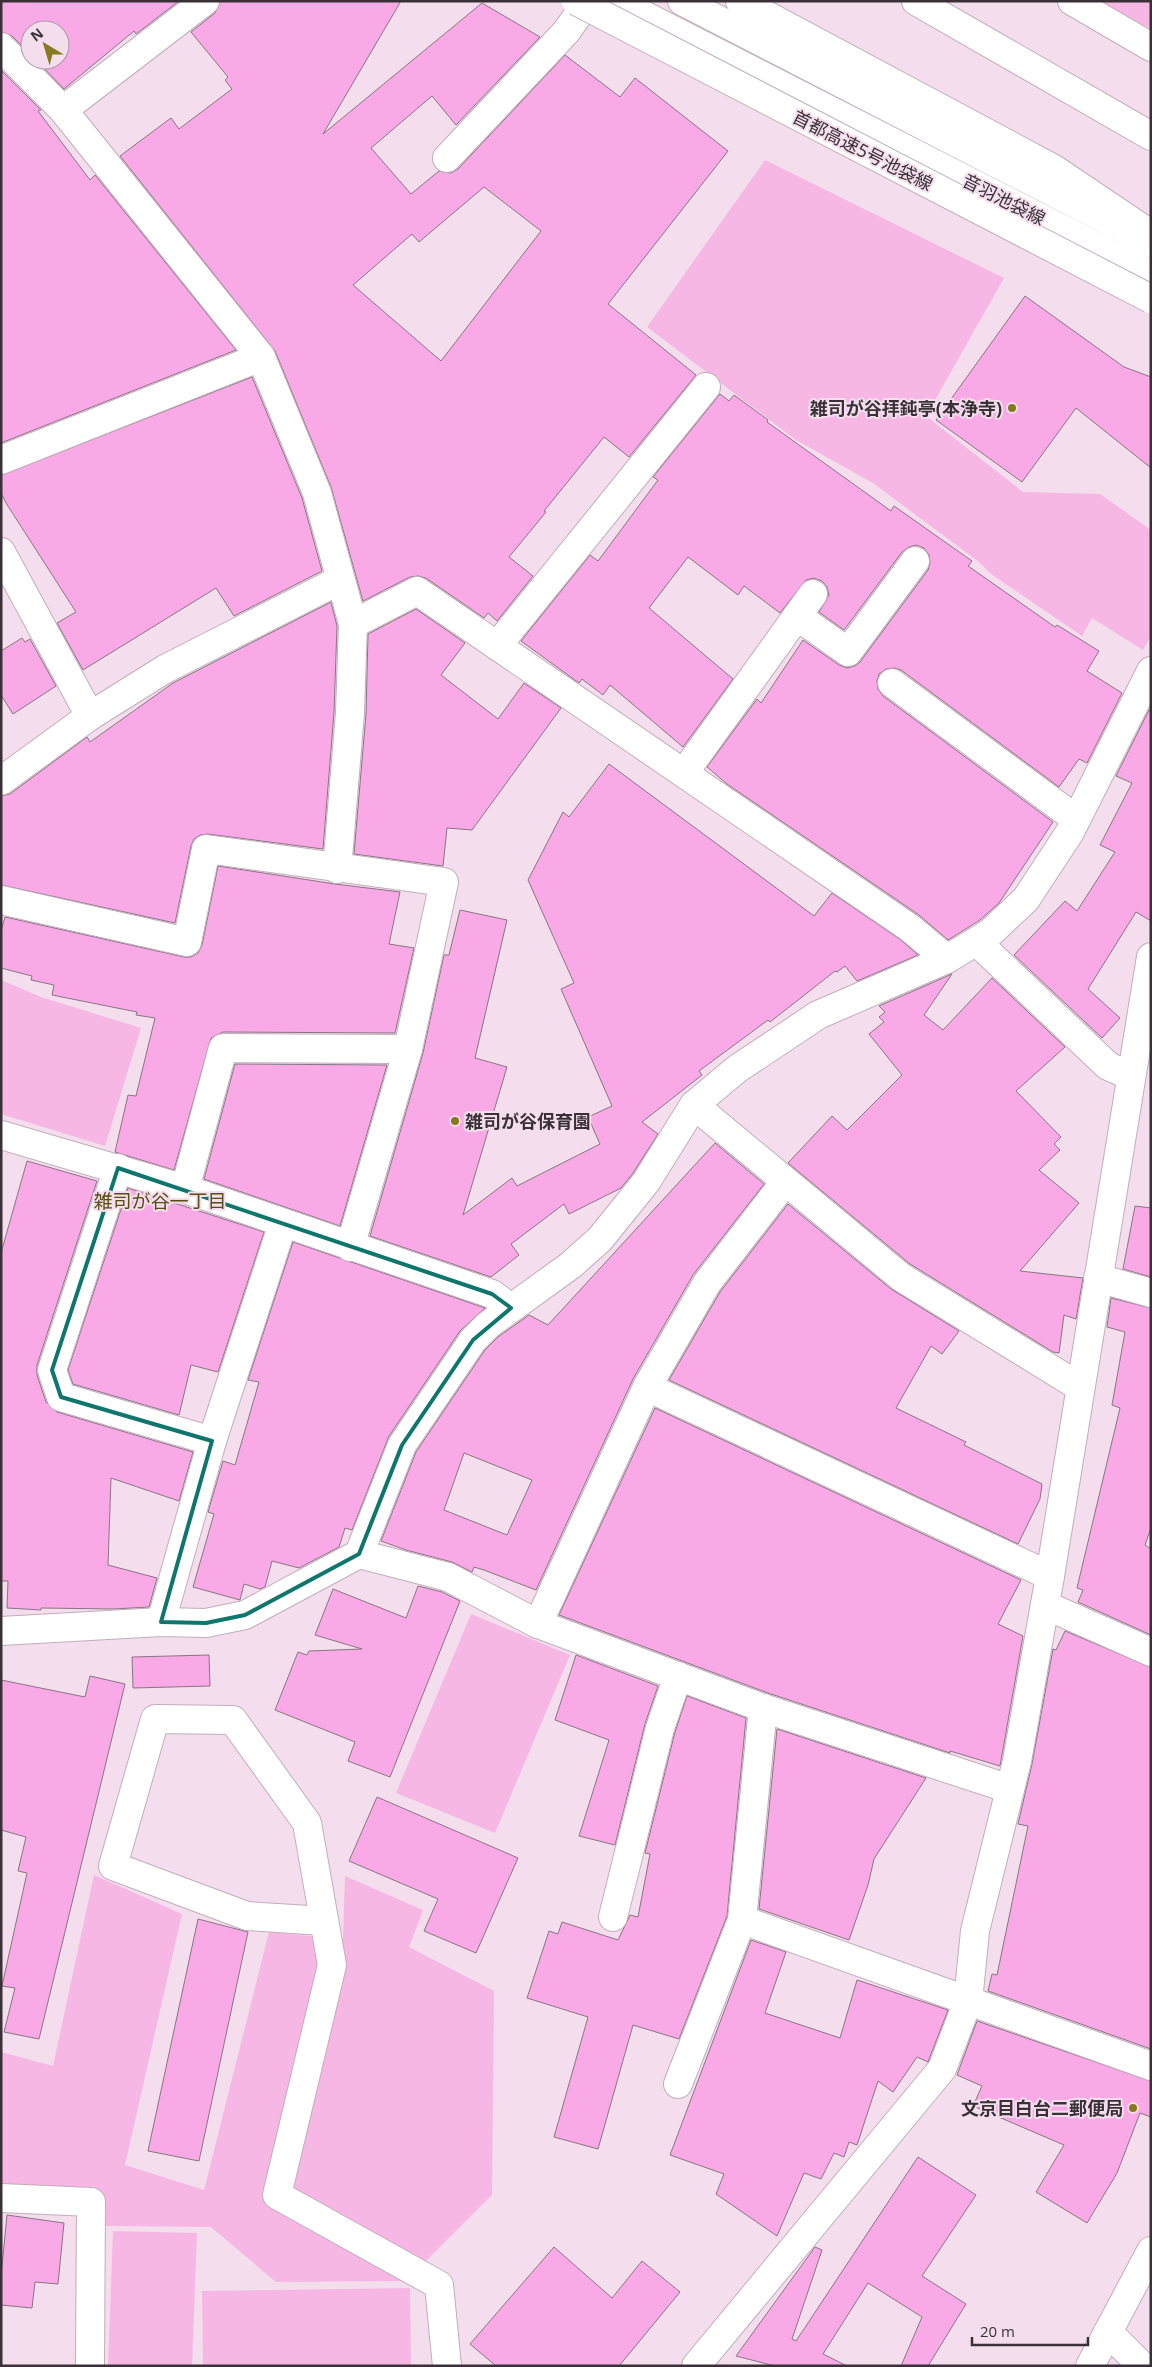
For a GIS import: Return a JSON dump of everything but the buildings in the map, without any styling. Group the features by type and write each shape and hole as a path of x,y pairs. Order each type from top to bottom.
{"main road":[{"path":"63,110 205,1"},
{"name":"首都高速5号池袋線","path":"576,1 1151,298"},
{"path":"447,158 566,32 588,1"},
{"name":"音羽池袋線","path":"616,1 1151,274"},
{"path":"682,1 1151,242"},
{"path":"740,1 1054,170 1123,214 1151,235"},
{"path":"916,1 1151,136"},
{"path":"1072,1 1151,47"},
{"path":"1,47 63,110 261,357 316,493 353,624 350,713 338,869"},
{"path":"1,460 261,357"},
{"path":"497,646 706,387"},
{"path":"1,552 90,716"},
{"path":"797,616 848,652 915,561"},
{"path":"1,781 90,716 165,669 340,580"},
{"path":"353,624 417,591 910,928 947,959"},
{"path":"684,773 814,594"},
{"path":"1,1631 161,1622 206,1623 245,1615 359,1554 402,1445 473,1340 488,1324 571,1265 600,1239 646,1182 694,1105 737,1069 818,1015 947,959 990,934 1026,899 1051,862 1076,819 1151,671"},
{"path":"892,683 1076,819"},
{"path":"1,900 187,942 206,849 338,869 444,882 408,1049 350,1247"},
{"path":"977,942 1108,1066 1131,1076"},
{"path":"696,2366 942,2069 968,2001 975,1931 1010,1790 1045,1605 1131,1076 1147,1007 1151,957"},
{"path":"185,1189 223,1048 408,1049"},
{"path":"694,1105 901,1277 1080,1388"},
{"path":"1,1135 185,1189 492,1294 511,1308"},
{"path":"118,1168 52,1370 61,1397 212,1441"},
{"path":"538,1624 647,1387 706,1283 785,1182"},
{"path":"161,1622 212,1441 283,1223"},
{"path":"1098,1278 1151,1293"},
{"path":"647,1387 1050,1576"},
{"path":"359,1554 448,1577 538,1624 763,1708 1010,1790"},
{"path":"1045,1605 1151,1652"},
{"path":"613,1917 660,1728 678,1676"},
{"path":"678,2084 742,1920 763,1708"},
{"path":"324,1921 248,1916 112,1866 155,1719 233,1720 307,1823 332,1965 277,2195 438,2284 447,2366"},
{"path":"742,1920 1151,2066"},
{"path":"1,2198 90,2202 90,2366"},
{"path":"1090,2366 1151,2251"},
{"path":"1108,2332 1142,2366"}],"highlighted area":[{"path":"118,1168 492,1294 511,1308 473,1340 402,1445 359,1554 245,1615 206,1623 161,1622 212,1441 61,1397 52,1370"}],"shaded area":[{"path":"1100,1 1151,1 1151,29"},
{"path":"765,160 1004,278 926,416 1023,492 1100,494 1151,530 1151,636 1143,650 1092,618 1082,636 991,574 979,562 873,483 796,440 647,327"},
{"path":"1,980 41,997 141,1028 105,1146 1,1114"},
{"path":"471,1614 570,1655 495,1833 396,1793"},
{"path":"94,1875 182,1914 125,2165 204,2190 269,1932 343,1939 345,1876 423,1910 409,1947 494,1991 492,2195 406,2281 276,2282 211,2227 101,2226 101,2194 1,2185 1,2052 53,2066"},
{"path":"113,2231 197,2233 192,2366 108,2366"},
{"path":"410,2288 411,2366 203,2366 202,2291"}],"place":[{"name":"雑司が谷拝鈍亭(本浄寺)","path":"1012,408"},
{"name":"雑司が谷保育園","path":"455,1121"},
{"name":"文京目白台二郵便局","path":"1133,2108"}],"district":[{"name":"雑司が谷一丁目","path":"160,1201"}]}
